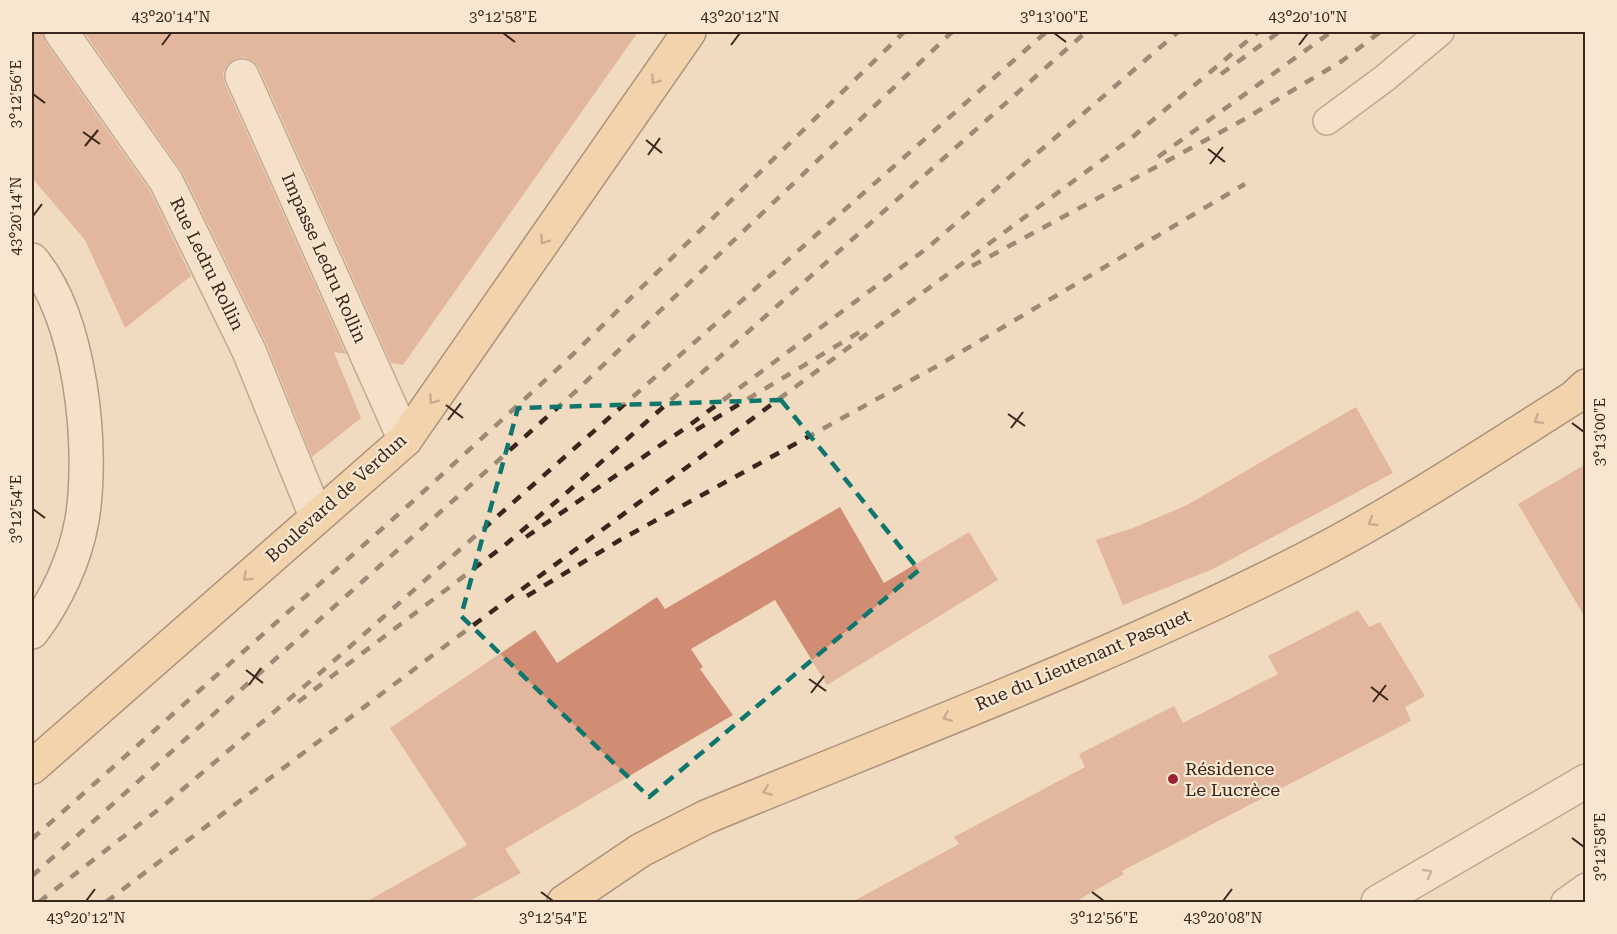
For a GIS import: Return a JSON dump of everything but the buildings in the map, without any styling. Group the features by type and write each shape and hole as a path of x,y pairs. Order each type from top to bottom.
{"main road":[{"name":"Boulevard de Verdun","path":"32,767 405,440 689,32"},
{"name":"Rue du Lieutenant Pasquet","path":"564,903 642,850 706,817 1133,641 1310,557 1472,462 1573,398 1586,386"}],"street":[{"name":"Rue Ledru Rollin","path":"61,32 166,181 249,351 316,516"},
{"name":"Impasse Ledru Rollin","path":"242,76 405,440"},
{"path":"32,260 62,316 79,377 86,474 82,521 68,569 43,617 32,632"},
{"path":"1378,903 1586,781"}],"lane":[{"path":"1327,121 1385,78 1440,32"},
{"path":"1565,903 1586,887"}],"highlighted area":[{"path":"781,400 919,570 649,797 461,616 518,408"}],"railway":[{"path":"32,839 411,503 564,363 904,32"},
{"path":"32,876 575,392 952,32"},
{"path":"39,902 163,806 320,673 1046,32"},
{"path":"298,702 505,545 564,495 1086,32"},
{"path":"526,537 687,427 926,249 1178,32"},
{"path":"106,902 433,655 1129,140 1258,32"},
{"path":"1221,74 1279,32"},
{"path":"1158,157 1331,32"},
{"path":"972,266 1243,120 1342,61 1380,32"},
{"path":"527,596 620,540 939,365 1245,184"},
{"path":"696,430 863,330"}],"place":[{"name":"Résidence Le Lucrèce","path":"1173,779"}]}
